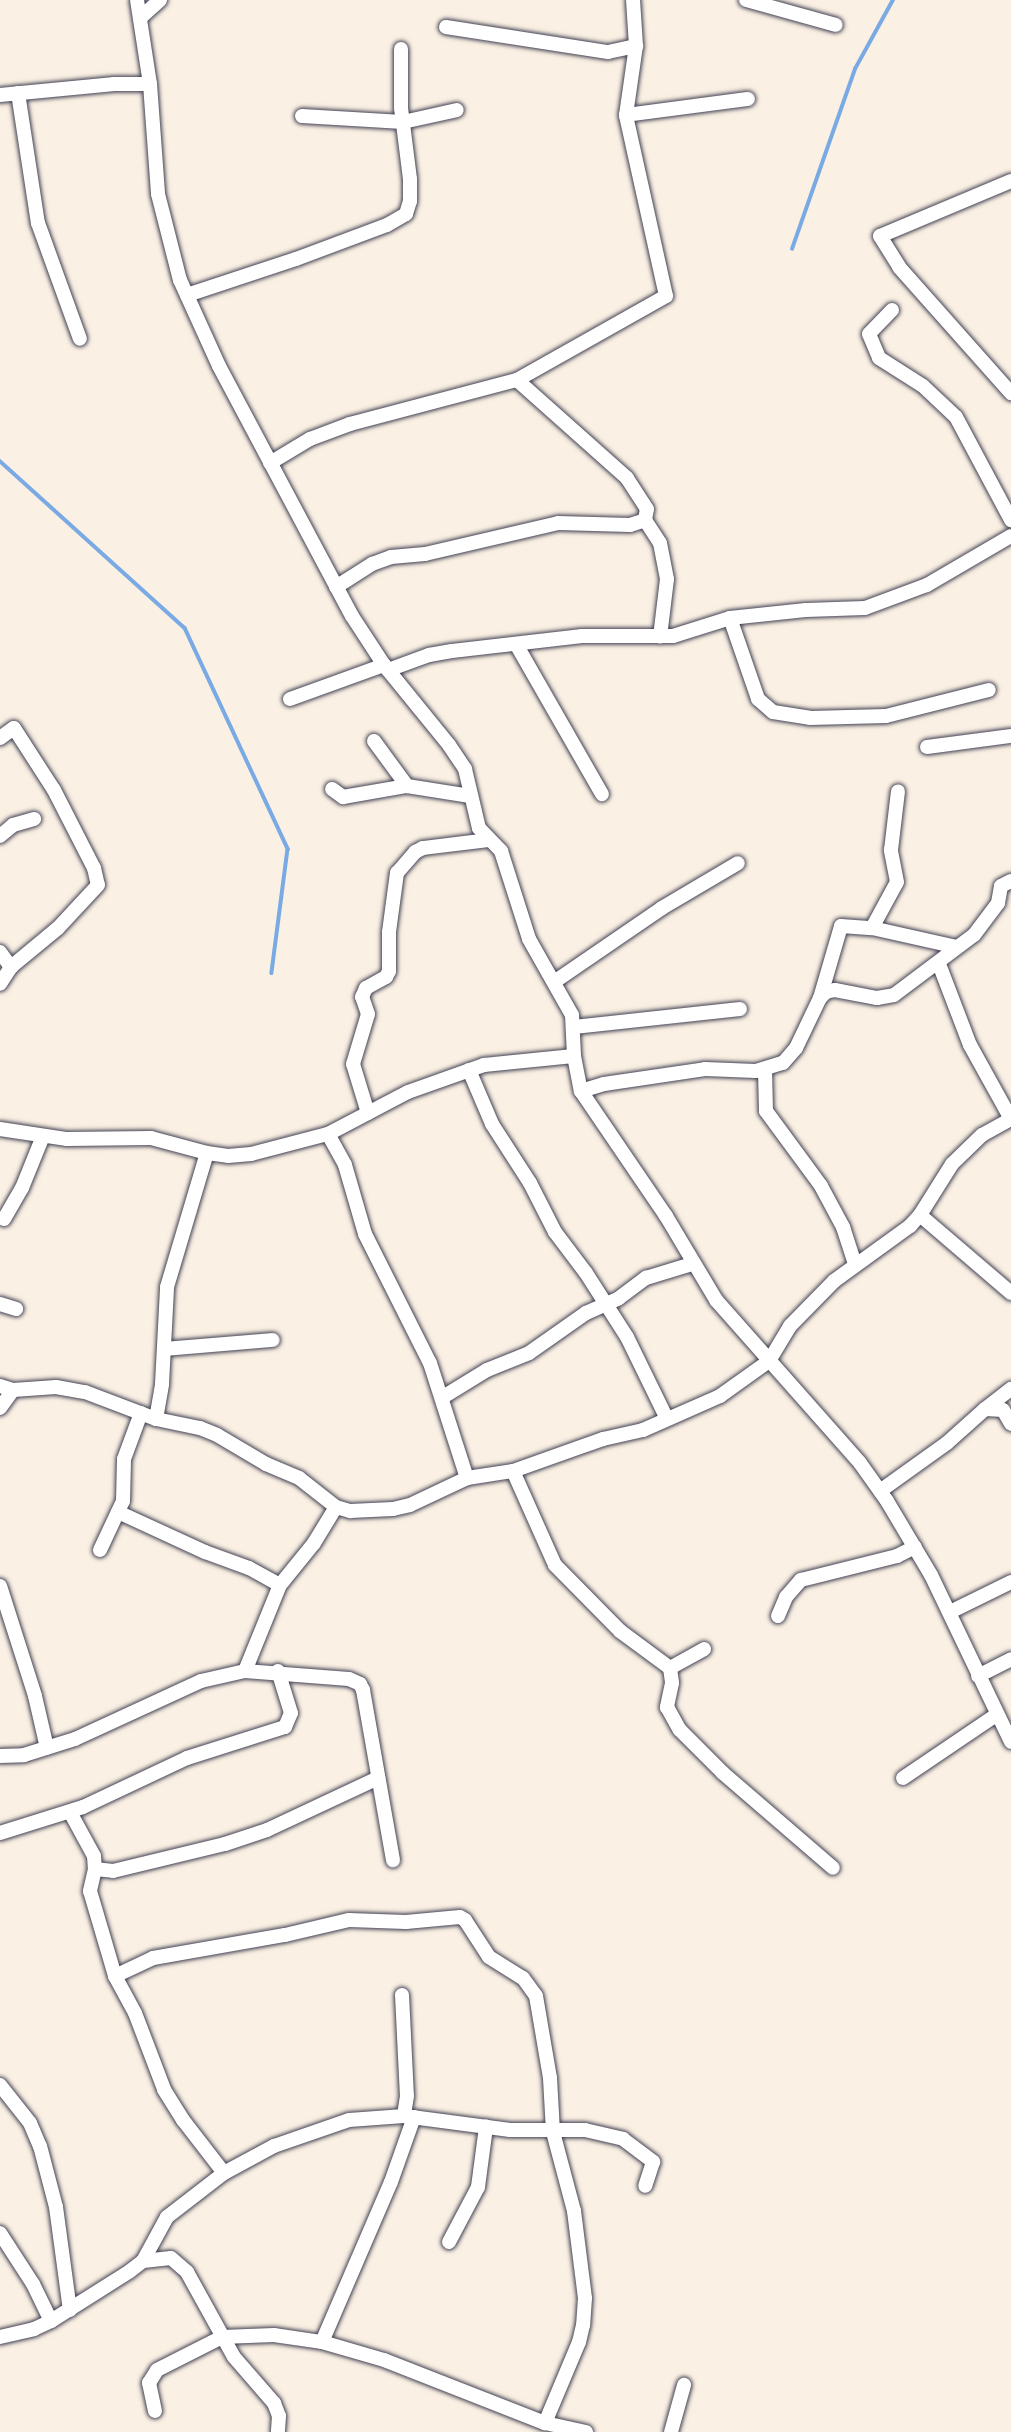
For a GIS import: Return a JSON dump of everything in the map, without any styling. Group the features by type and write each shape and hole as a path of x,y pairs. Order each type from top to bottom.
{"street":[{"path":"137,0 150,84 158,194 187,295 219,366 336,587 386,668 449,744 465,769 479,828 501,851 529,939 572,1015 574,1056 581,1091 666,1216 692,1264 734,1323 860,1463 880,1491 915,1547 950,1612 996,1715 1011,1742"},
{"path":"140,18 160,0"},
{"path":"270,463 310,439 350,424 517,380 666,296 626,115 636,46 633,0"},
{"path":"746,0 836,25"},
{"path":"446,27 608,52 636,46"},
{"path":"187,295 296,259 387,225 406,214 410,201 410,179 403,122 401,49"},
{"path":"0,95 150,84"},
{"path":"18,93 38,223 79,339"},
{"path":"626,115 748,99"},
{"path":"302,116 403,122 457,110"},
{"path":"1011,181 880,236 899,267 1011,393"},
{"path":"892,310 869,334 879,358 923,386 956,417 1011,520"},
{"path":"517,380 628,478 647,509 645,520 660,543 667,579 660,637"},
{"path":"336,587 372,564 391,558 425,554 558,523 630,525 645,520"},
{"path":"290,699 429,655 600,635 660,637 730,618 806,610 865,608 927,585 1011,537"},
{"path":"730,618 758,699 773,712 810,718 886,716 989,690"},
{"path":"516,644 602,794"},
{"path":"0,738 14,728 54,790 94,869 98,885 58,928 11,967 0,984"},
{"path":"927,747 1011,736"},
{"path":"374,741 407,786"},
{"path":"332,789 343,797 407,786 470,796"},
{"path":"872,928 897,882 891,850 898,791"},
{"path":"0,836 18,822 34,819"},
{"path":"369,1113 353,1064 368,1014 362,997 366,988 386,977 389,971 389,932 397,873 415,852 423,848 488,840"},
{"path":"554,982 662,908 738,863"},
{"path":"820,998 835,990 885,999 939,964 974,935 998,903 1001,886 1011,881"},
{"path":"998,903 1011,913"},
{"path":"581,1091 604,1084 705,1069 765,1070 790,1058 820,998 841,926 872,928 957,947"},
{"path":"0,952 11,967"},
{"path":"0,1408 6,1388 70,1388 156,1419 201,1428 217,1435 266,1464 299,1478 335,1507 350,1511 393,1509 410,1505 467,1478 513,1471 667,1419 720,1396 769,1361 790,1326 834,1281 920,1215 952,1164 982,1135 1011,1119 970,1045 939,964"},
{"path":"574,1027 740,1009"},
{"path":"0,1129 43,1136 151,1138 207,1153 228,1156 251,1154 328,1133 408,1092 484,1065 574,1056"},
{"path":"469,1070 492,1124 530,1183 555,1232 607,1304 627,1337 667,1419"},
{"path":"765,1070 766,1111 821,1186 842,1227 855,1265"},
{"path":"328,1133 345,1165 365,1234 425,1354 443,1397 467,1478"},
{"path":"4,1219 22,1188 43,1136"},
{"path":"156,1419 165,1349 167,1287 207,1153"},
{"path":"920,1215 1011,1293"},
{"path":"443,1397 487,1370 529,1353 586,1313 607,1304 656,1273 692,1264"},
{"path":"0,1304 16,1309"},
{"path":"165,1349 273,1340"},
{"path":"880,1491 947,1443 1011,1390"},
{"path":"985,1409 1003,1410 1011,1424"},
{"path":"100,1550 123,1501 124,1459 141,1413"},
{"path":"513,1471 546,1549 561,1572 620,1631 670,1668 672,1683 667,1707 680,1730 723,1773 833,1868"},
{"path":"245,1671 280,1585 323,1531 335,1507"},
{"path":"118,1511 205,1552 249,1568 280,1585"},
{"path":"778,1616 786,1597 801,1580 897,1556 915,1547"},
{"path":"950,1612 1011,1582"},
{"path":"0,1586 29,1674 47,1748"},
{"path":"670,1668 704,1649"},
{"path":"978,1675 1011,1659"},
{"path":"0,1756 24,1755 75,1739 201,1681 245,1671 278,1671 349,1679 360,1684 393,1860"},
{"path":"0,1833 70,1812 187,1758 285,1727 291,1713 278,1671"},
{"path":"903,1778 996,1715"},
{"path":"95,1869 113,1871 246,1837 378,1778"},
{"path":"70,1812 94,1856 95,1869 90,1891 115,1976 135,2013 164,2089 183,2120 225,2173"},
{"path":"115,1976 153,1958 285,1935 349,1920 406,1922 460,1917 470,1924 489,1957 523,1978 536,1996 550,2078 554,2132 574,2211 585,2298 579,2342 545,2423"},
{"path":"322,2342 391,2182 409,2117 402,1995"},
{"path":"0,2085 30,2123 40,2146 56,2207 69,2310"},
{"path":"143,2261 167,2217 225,2173 274,2146 318,2130 374,2116 409,2117 554,2132 585,2130 623,2139 653,2162 645,2186"},
{"path":"449,2242 478,2187 486,2127"},
{"path":"0,2233 33,2284 51,2320"},
{"path":"0,2337 34,2329 51,2320 143,2261 171,2258 187,2272 234,2357 274,2403 279,2416 278,2432"},
{"path":"155,2411 149,2383 157,2370 222,2337 274,2335 322,2342 384,2360 545,2423 586,2432"},
{"path":"671,2432 684,2385"}],"waterway":[{"path":"792,249 855,69 893,0"},
{"path":"0,461 185,628 288,849 272,973"}]}
